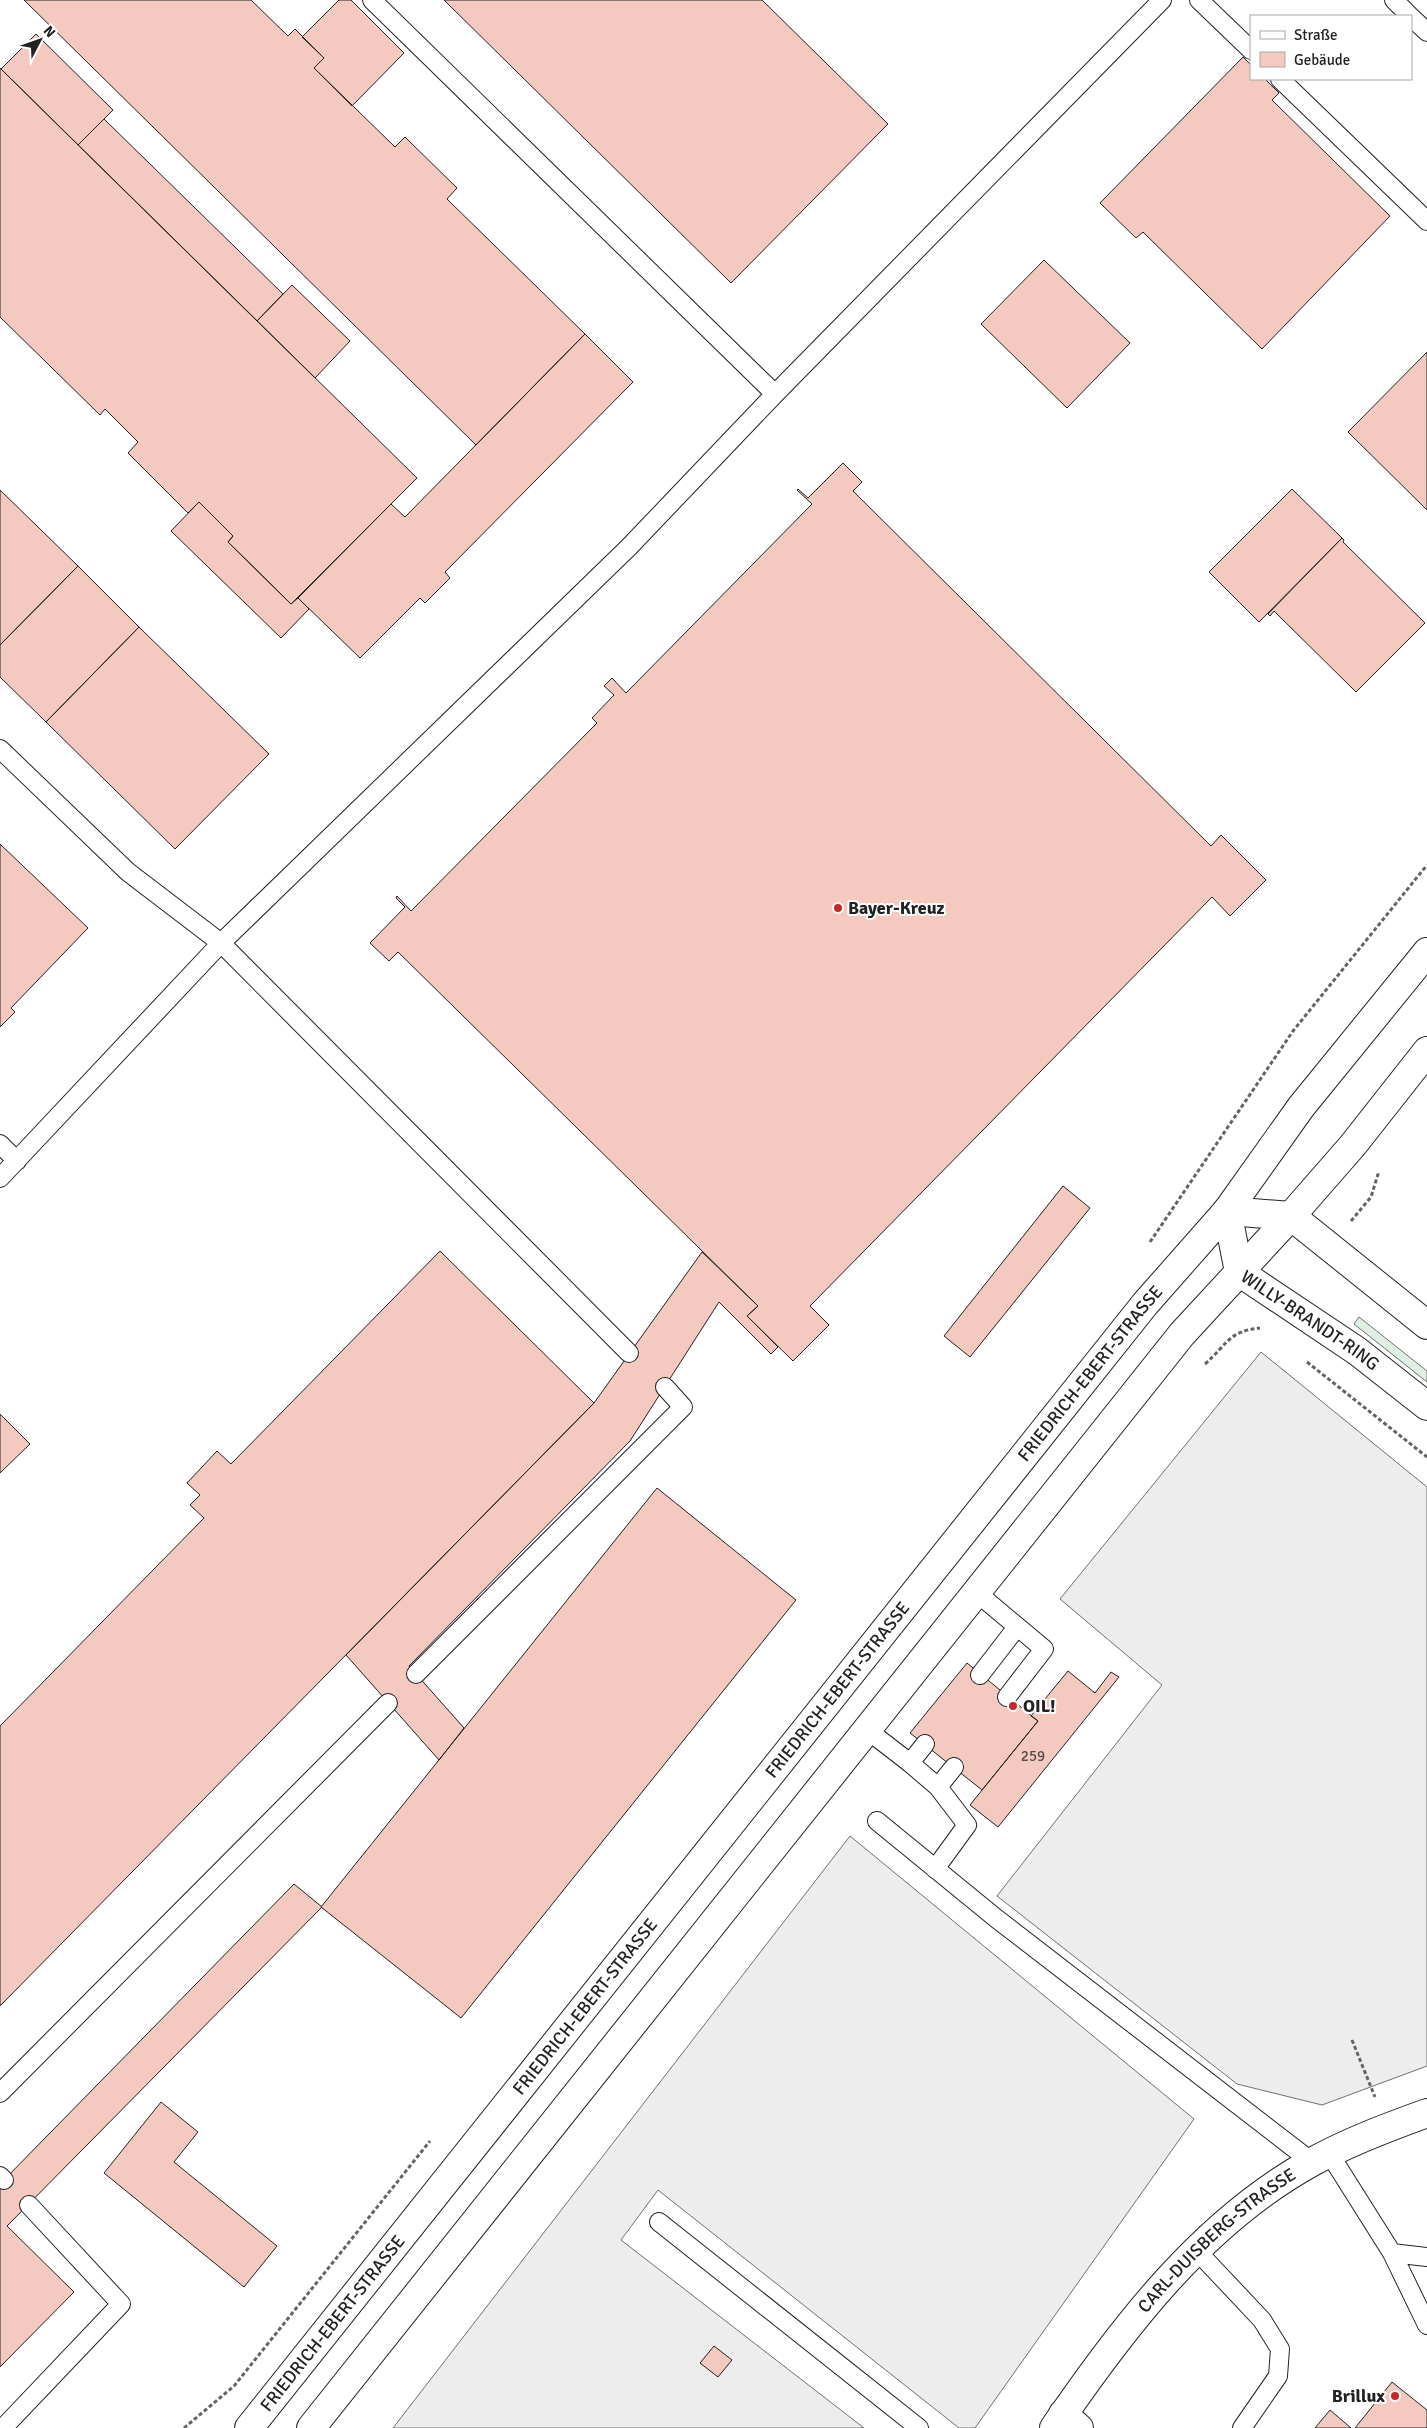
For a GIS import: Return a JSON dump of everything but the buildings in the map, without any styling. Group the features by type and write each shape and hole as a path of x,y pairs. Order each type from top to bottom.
{"main road":[{"name":"FRIEDRICH-EBERT-STRASSE","path":"249,2428 1145,1304 1226,1211 1301,1107 1427,952"},
{"path":"311,2428 1182,1334 1291,1216 1353,1145 1427,1051"},
{"path":"1226,1211 1291,1216 1427,1325"},
{"name":"WILLY-BRANDT-RING","path":"1226,1211 1239,1272 1357,1351 1427,1406"},
{"name":"CARL-DUISBERG-STRASSE","path":"1065,2423 1140,2312 1181,2265 1272,2186 1321,2157 1388,2127 1427,2113"}],"lane":[{"path":"372,0 775,394"},
{"path":"0,1178 221,943 629,547 775,394 1162,0"},
{"path":"1199,0 1250,49"},
{"path":"1394,0 1409,15"},
{"path":"1412,18 1427,32"},
{"path":"1281,80 1427,220"},
{"path":"0,748 128,872 221,943 630,1353"},
{"path":"0,1144 17,1162"},
{"path":"416,1674 684,1407 665,1387"},
{"path":"976,1592 1044,1649 1007,1697"},
{"path":"980,1675 1017,1627"},
{"path":"0,2093 388,1703"},
{"path":"866,1729 938,1787 967,1825 935,1869"},
{"path":"910,1764 925,1744"},
{"path":"938,1787 954,1767"},
{"path":"876,1821 1004,1925 1321,2157 1392,2253 1427,2325"},
{"path":"3,2428 121,2304 29,2205"},
{"path":"659,2222 919,2428"},
{"path":"1197,2251 1262,2320 1280,2349 1278,2376 1242,2428"},
{"path":"1392,2253 1427,2257"}],"path":[{"path":"1194,1180 1293,1031 1427,865"},
{"path":"1302,1359 1427,1457"},
{"path":"1352,2040 1388,2127"}],"green space":[{"path":"1359,1317 1427,1371 1427,1382 1354,1324"}],"shaded area":[{"path":"1261,1352 1427,1487 1427,2066 1322,2105 1237,2084 997,1896 1162,1685 1060,1599"},
{"path":"850,1836 1194,2119 975,2428 959,2428 658,2190 621,2240 864,2428 393,2428"}],"place":[{"name":"Bayer-Kreuz","path":"838,908"},
{"name":"OIL!","path":"1013,1706"},
{"name":"Brillux","path":"1395,2396"}]}
